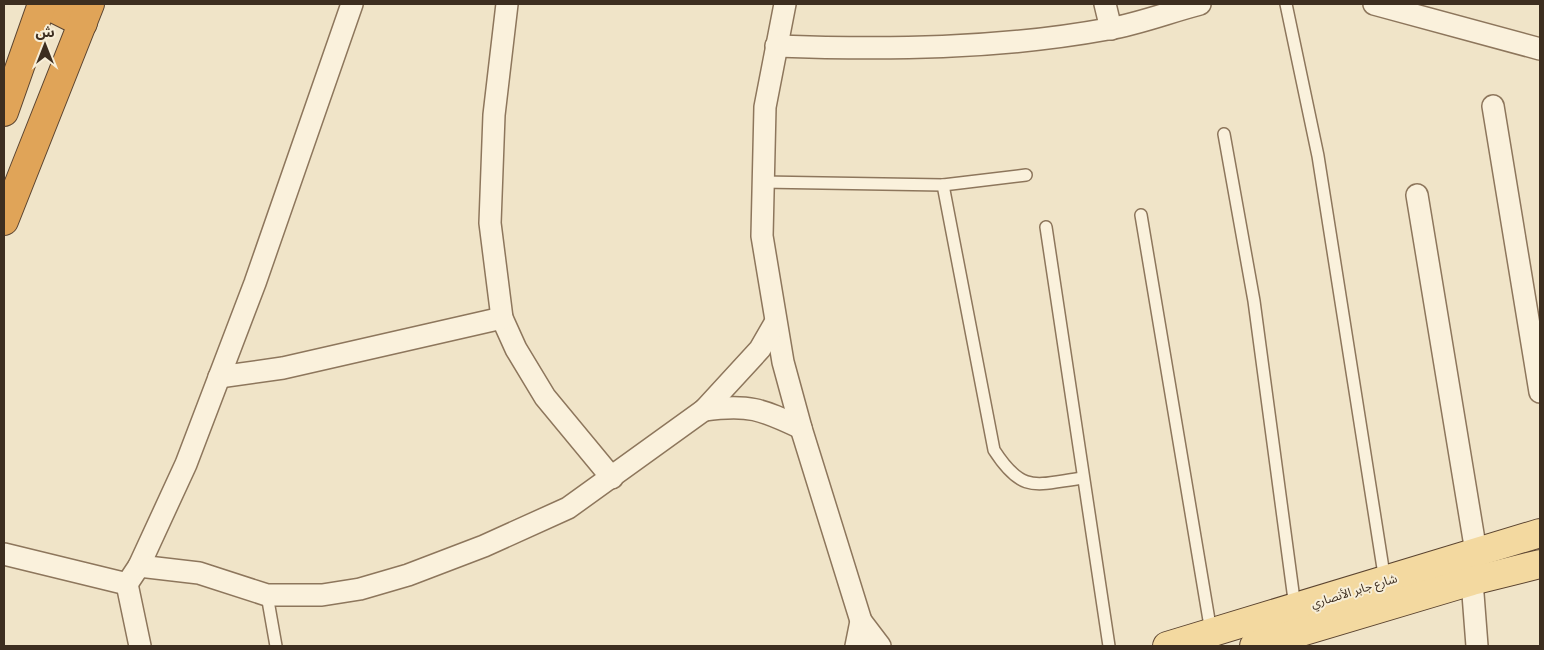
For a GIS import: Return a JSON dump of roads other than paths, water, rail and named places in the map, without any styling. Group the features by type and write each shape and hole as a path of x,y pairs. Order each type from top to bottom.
{"highway":[{"path":"4,112 43,4 86,13 4,221"}],"main road":[{"name":"شارع جابر الأنصاري","path":"1167,646 1296,609 1540,533"},
{"name":"شارع جابر الأنصاري","path":"1254,646 1472,581 1540,564"}],"street":[{"path":"140,646 127,584 139,566 186,464 284,200 352,4"},
{"path":"507,4 494,115 490,223 502,318 516,349 545,397 612,478"},
{"path":"785,4 765,107 762,236 775,323 801,428 861,621 880,646"},
{"path":"1105,4 1111,29"},
{"path":"776,46 884,48 1031,41 1111,29 1200,4"},
{"path":"1374,4 1540,49"},
{"path":"1493,106 1540,392"},
{"path":"1417,195 1476,552"},
{"path":"219,378 284,368 502,318"},
{"path":"139,566 199,573 267,595 322,595 360,588 408,575 484,546 568,508 704,410 760,349 775,323"},
{"path":"704,410 749,407 766,411 801,428"},
{"path":"4,554 127,584"},
{"path":"1472,581 1477,646"},
{"path":"856,646 861,621"}],"lane":[{"path":"1286,4 1318,156 1385,581"},
{"path":"1224,134 1254,301 1296,609"},
{"path":"762,182 943,184 1026,175"},
{"path":"943,184 994,450 1007,470 1018,480 1032,485 1084,478"},
{"path":"1141,215 1211,634"},
{"path":"1046,227 1108,646"},
{"path":"267,595 276,646"}]}
